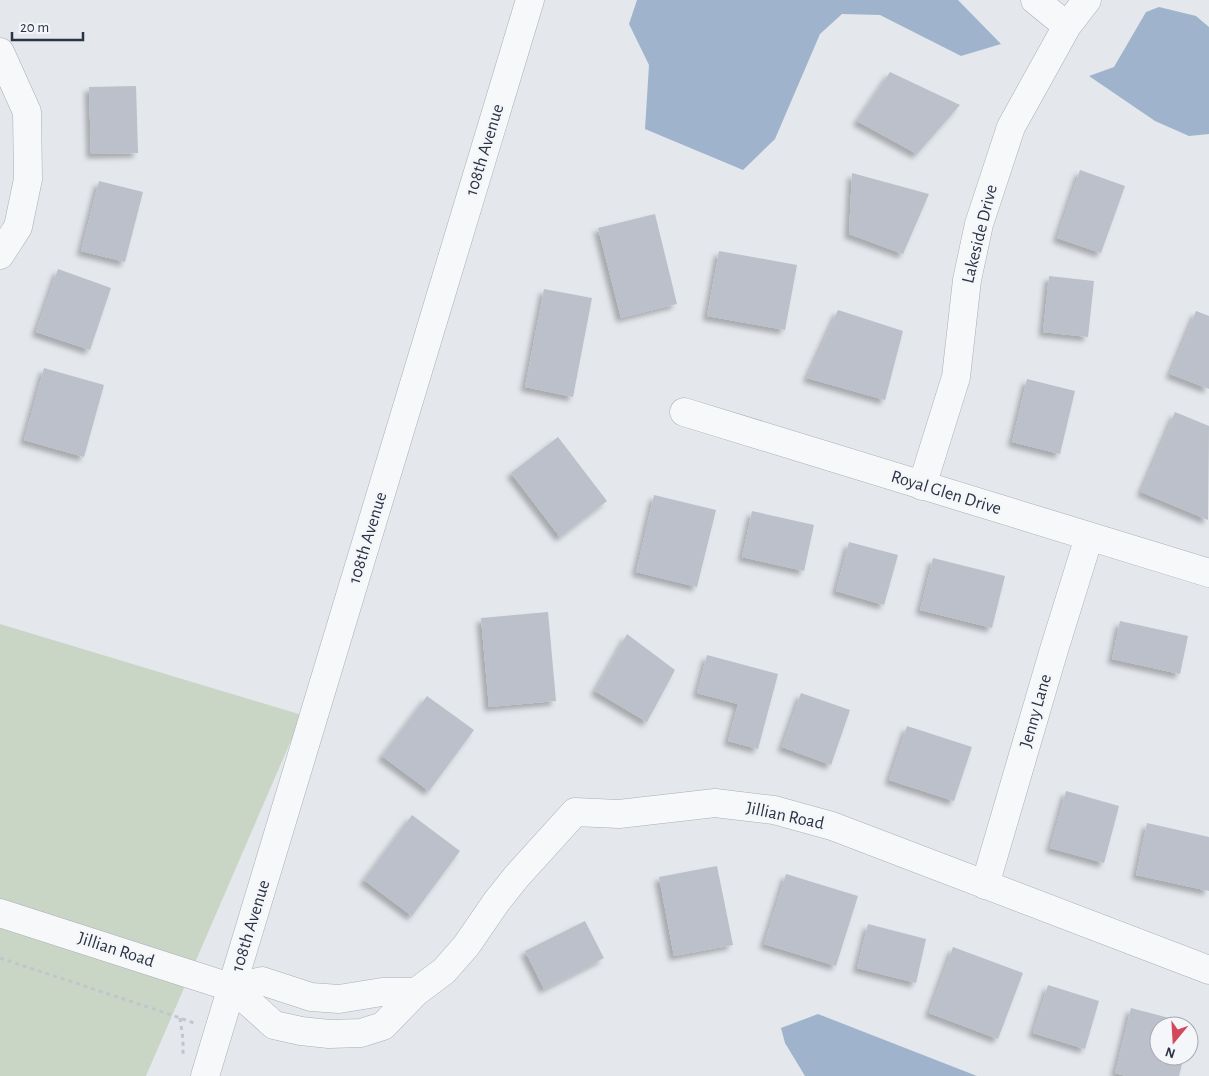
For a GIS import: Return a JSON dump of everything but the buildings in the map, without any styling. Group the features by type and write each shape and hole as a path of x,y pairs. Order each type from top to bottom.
{"street":[{"name":"108th Avenue","path":"205,1076 530,0"},
{"path":"1035,0 1067,26"},
{"name":"Lakeside Drive","path":"922,486 956,377 967,280 979,224 1012,127 1067,26 1087,0"},
{"path":"0,52 27,112 28,179 18,227 0,255"},
{"name":"Royal Glen Drive","path":"684,412 1209,574"},
{"name":"Jenny Lane","path":"985,885 1089,537"},
{"name":"Jillian Road","path":"0,913 233,988 274,1025 301,1032 329,1034 361,1033 383,1026 416,992 444,971 466,946 517,876 575,812 619,814 715,803 774,810 832,826 1209,970"},
{"path":"233,988 262,981 311,997 339,999 382,992 416,992"}],"path":[{"path":"0,958 218,1032"},
{"path":"180,1018 183,1039 181,1063"}],"green space":[{"path":"0,624 302,715 146,1076 0,1076"}],"water":[{"path":"637,0 958,0 1001,44 961,56 880,15 842,14 820,34 775,139 743,170 645,129 649,65 629,24"},
{"path":"1159,7 1196,16 1209,27 1209,134 1189,136 1155,121 1089,76 1114,67 1146,12"},
{"path":"818,1014 977,1076 805,1076 785,1043 781,1028"}]}
